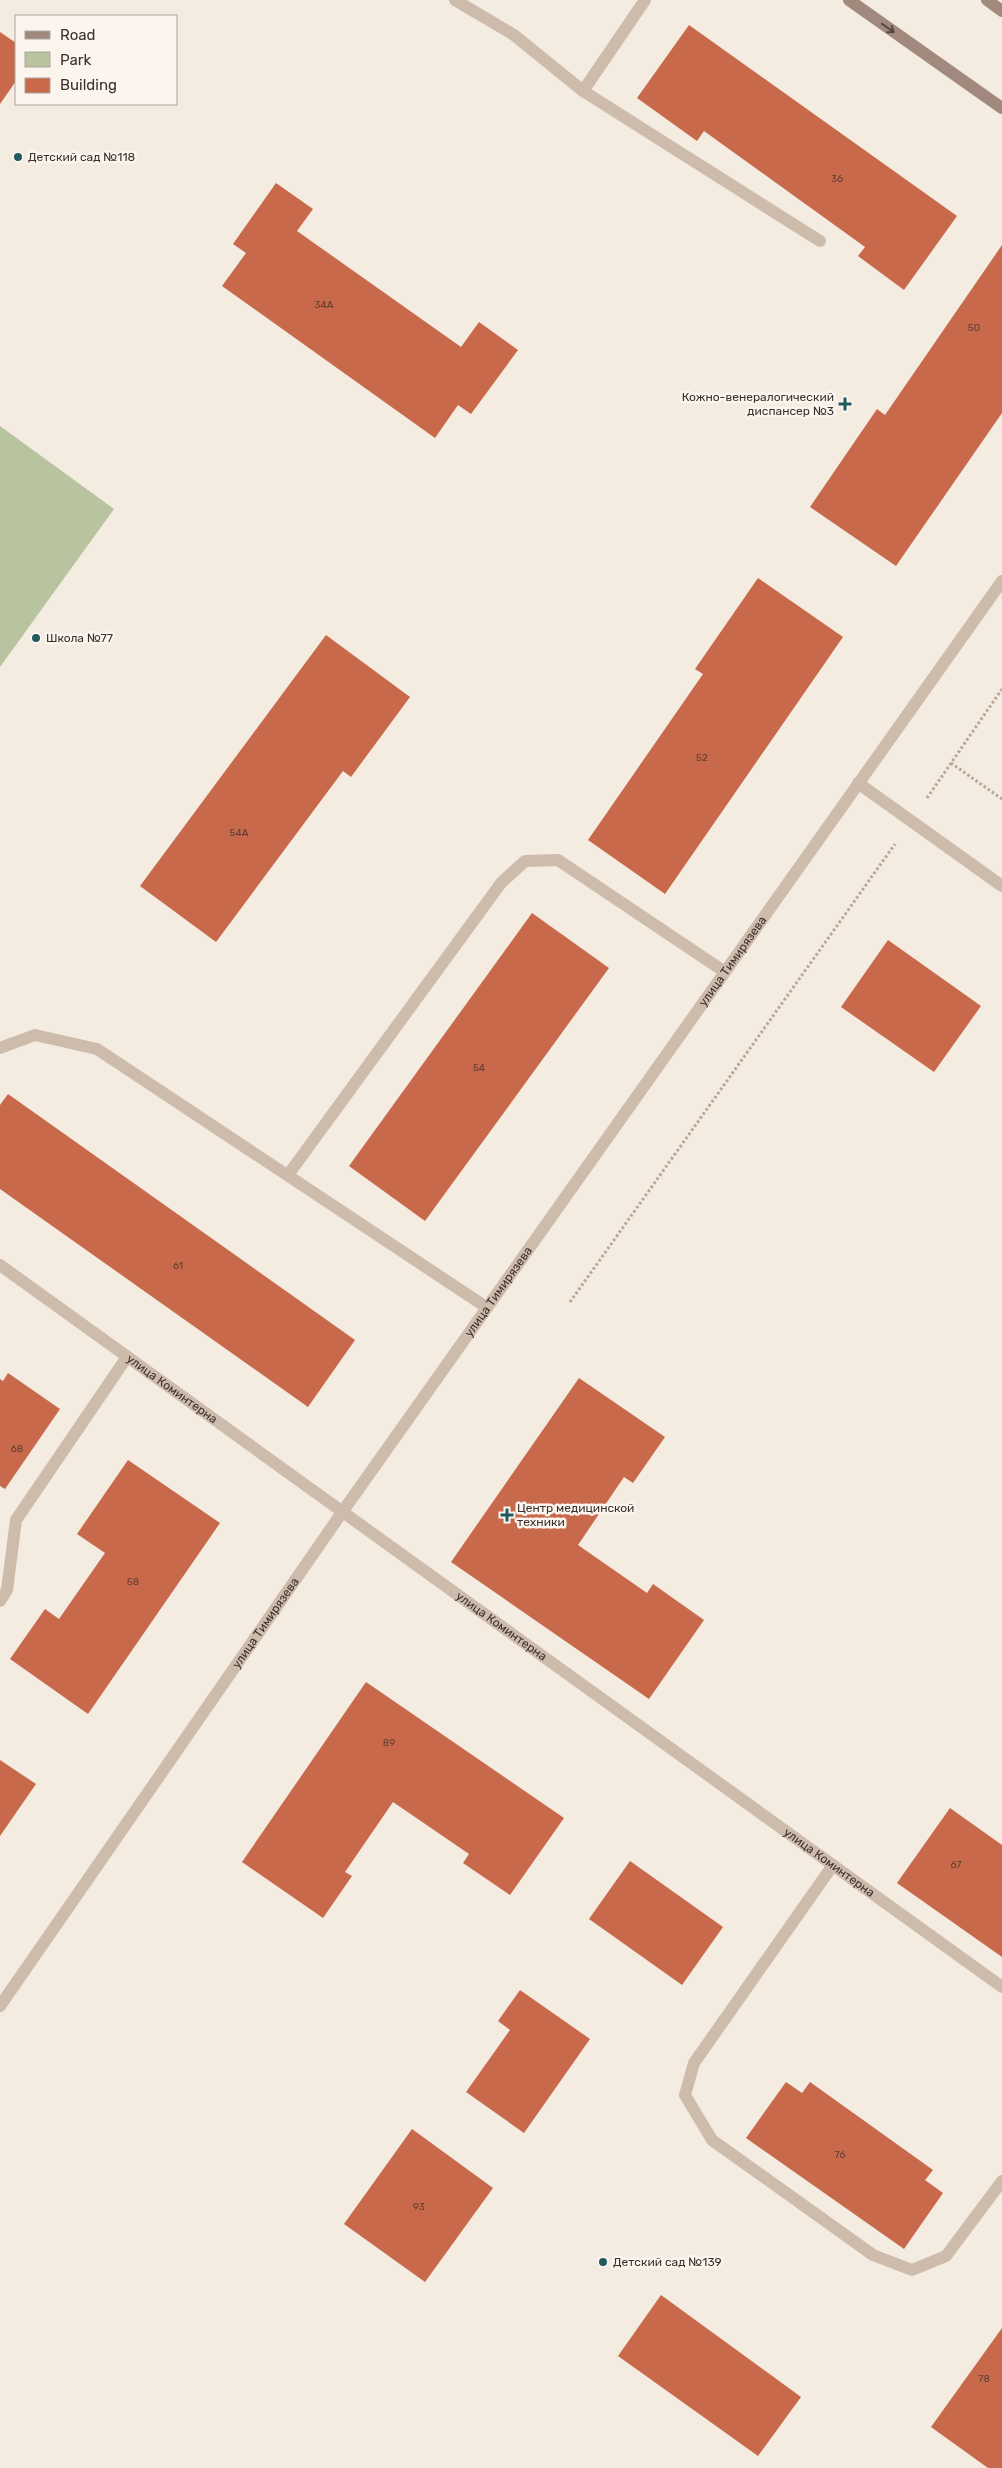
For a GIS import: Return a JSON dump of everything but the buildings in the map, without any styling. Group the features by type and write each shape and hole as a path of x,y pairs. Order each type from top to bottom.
{"main road":[{"path":"848,0 1002,108"},
{"path":"987,0 1002,11"}],"street":[{"path":"455,0 514,35 583,91 820,242"},
{"path":"583,91 645,0"},
{"name":"улица Тимирязева","path":"0,2006 486,1306 1002,580"},
{"path":"858,783 1002,886"},
{"path":"288,1175 501,883 525,861 558,860 725,972"},
{"path":"0,1048 35,1035 98,1049 486,1306"},
{"name":"улица Коминтерна","path":"0,1265 1002,1987"},
{"path":"0,1601 8,1590 16,1520 127,1357"},
{"path":"833,1865 694,2064 685,2095 712,2140 874,2255 912,2270 946,2256 1002,2181"}],"path":[{"path":"570,1302 911,822 1002,689"},
{"path":"951,763 1002,799"}],"green space":[{"path":"0,426 114,509 0,667"}],"place":[{"name":"Детский сад №118","path":"18,157"},
{"name":"Кожно-венералогический диспансер №3","path":"845,404"},
{"name":"Школа №77","path":"36,638"},
{"name":"Центр медицинской техники","path":"507,1515"},
{"name":"Детский сад №139","path":"603,2262"}]}
